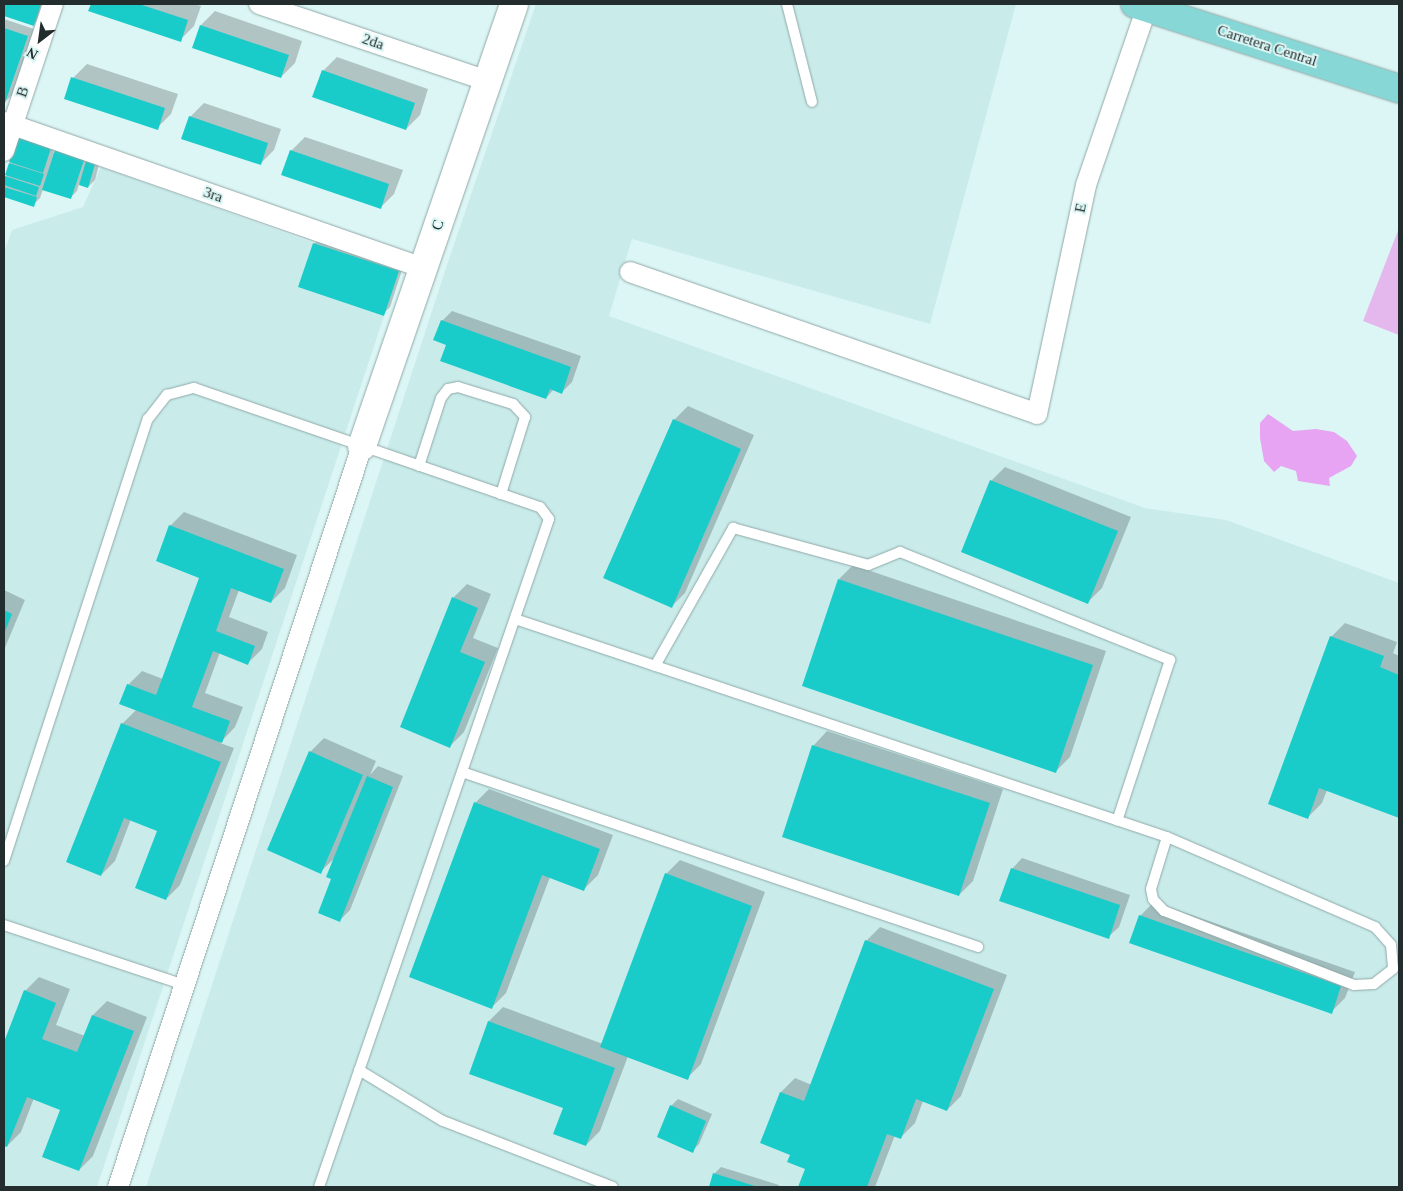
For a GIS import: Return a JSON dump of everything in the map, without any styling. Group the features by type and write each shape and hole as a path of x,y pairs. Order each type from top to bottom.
{"main road":[{"name":"Carretera Central","path":"1141,6 1399,89"}],"street":[{"name":"B","path":"4,151 8,123 53,4"},
{"name":"2da","path":"259,4 488,80"},
{"name":"C","path":"362,446 514,4"},
{"name":"E","path":"630,272 1037,414 1086,185 1141,6"},
{"name":"3ra","path":"8,123 424,268"},
{"path":"118,1187 362,446"}],"lane":[{"path":"786,4 812,102"},
{"path":"419,466 441,398 448,389 458,387 513,404 525,417 501,494"},
{"path":"4,861 148,419 167,395 194,388 540,508 550,519 319,1187"},
{"path":"655,666 733,528 868,565 900,552 1170,660 1117,821"},
{"path":"514,619 1167,838 1375,927 1391,945 1396,970 1374,984 1354,985 1164,911 1153,899 1151,889 1167,838"},
{"path":"462,772 978,947"},
{"path":"4,925 184,985"},
{"path":"359,1070 443,1121 594,1185 613,1187"}],"shaded area":[{"path":"536,4 1016,4 930,324 632,239 609,316 1145,508 1226,520 1399,583 1399,1187 146,1187 449,259"},
{"path":"101,167 313,243 299,287 384,316 97,1187 4,1187 4,252 12,230 83,207"},
{"path":"1399,228 1399,335 1363,321"},
{"path":"1268,414 1293,431 1316,429 1334,432 1347,441 1357,456 1351,466 1329,478 1330,486 1298,481 1296,471 1281,466 1274,472 1264,461 1260,438 1260,423"}],"building":[{"path":"4,4 41,4 34,26 4,16"},
{"path":"91,4 139,4 188,20 181,42 88,11"},
{"path":"200,25 289,55 281,78 192,48"},
{"path":"4,28 28,36 5,103 4,103"},
{"path":"322,70 415,103 406,130 312,97"},
{"path":"71,77 165,108 158,130 64,99"},
{"path":"189,116 268,143 261,165 181,139"},
{"path":"17,137 51,148 43,173 9,162"},
{"path":"55,150 84,160 71,199 42,190"},
{"path":"290,150 389,184 381,209 281,175"},
{"path":"86,161 95,164 88,188 79,185"},
{"path":"9,163 44,174 40,186 5,175"},
{"path":"5,176 39,187 36,196 4,185"},
{"path":"4,187 37,197 34,207 4,197"},
{"path":"313,243 399,271 384,316 298,287"},
{"path":"441,320 571,367 562,394 550,389 546,399 440,361 446,345 433,340"},
{"path":"673,419 741,449 672,608 603,578"},
{"path":"990,480 1118,531 1088,604 961,552"},
{"path":"169,525 284,569 271,603 231,588 216,631 255,646 248,665 213,651 192,707 230,721 222,743 119,704 127,684 156,695 199,578 156,561"},
{"path":"838,579 1093,665 1056,773 802,686"},
{"path":"452,597 478,608 460,652 485,662 450,748 400,727"},
{"path":"4,610 12,614 4,634"},
{"path":"1330,636 1384,656 1380,667 1399,675 1399,818 1319,788 1308,819 1268,804"},
{"path":"121,723 221,762 166,900 135,888 157,831 124,818 101,876 66,862"},
{"path":"812,745 990,803 959,896 782,837"},
{"path":"309,751 363,775 321,874 267,850"},
{"path":"367,776 393,787 340,922 318,913 331,879 326,877"},
{"path":"474,802 600,849 584,891 542,875 492,1009 409,977"},
{"path":"1011,868 1120,905 1109,939 999,901"},
{"path":"665,873 752,906 688,1080 600,1047"},
{"path":"1139,915 1341,986 1332,1014 1129,943"},
{"path":"865,940 994,989 947,1111 916,1099 901,1139 887,1134 867,1187 798,1187 805,1169 787,1162 790,1155 760,1143 780,1092 804,1101"},
{"path":"24,990 56,1003 42,1039 77,1052 92,1015 134,1031 79,1171 42,1157 60,1110 27,1097 7,1147 4,1146 4,1042"},
{"path":"488,1021 615,1068 586,1146 553,1134 563,1108 469,1074"},
{"path":"670,1105 706,1121 693,1153 657,1137"},
{"path":"713,1173 758,1187 709,1187"}]}
